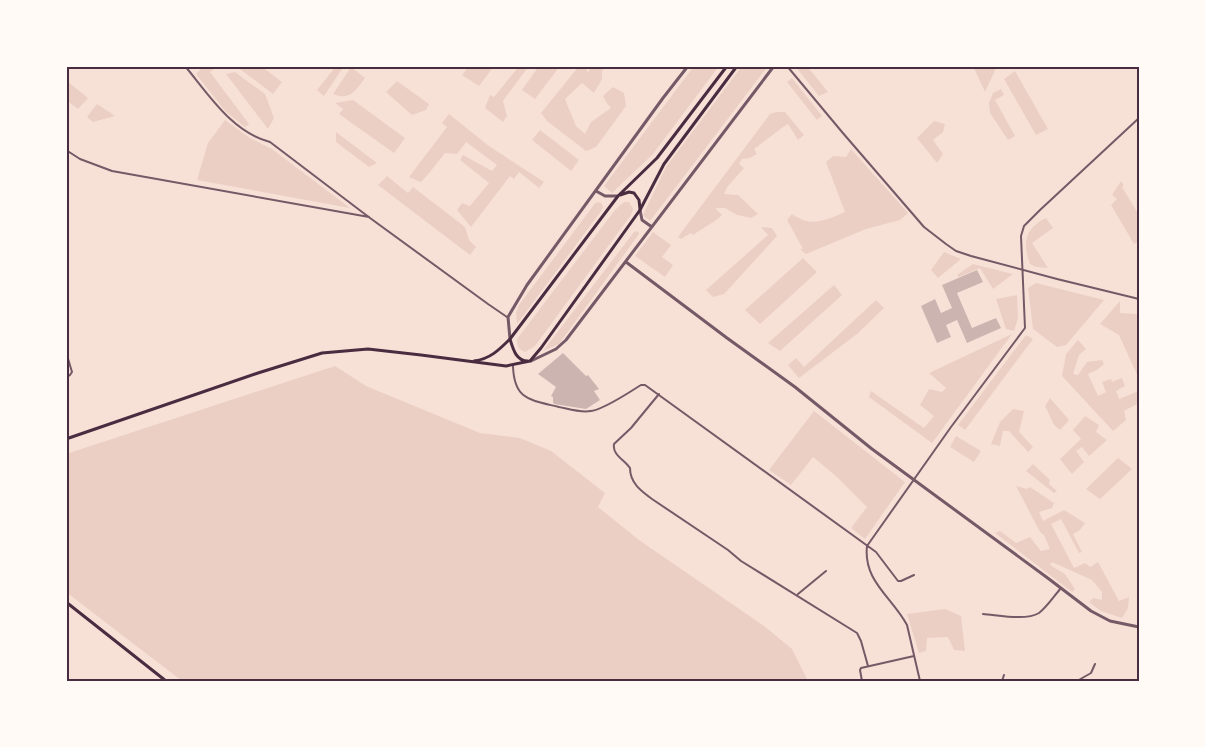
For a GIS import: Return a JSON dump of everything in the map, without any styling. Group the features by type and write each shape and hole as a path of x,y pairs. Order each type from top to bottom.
{"main road":[{"path":"469,361 480,360 493,354 510,339 618,196 657,158 727,66"},
{"path":"66,439 322,353 368,350 506,366 530,361 640,210 664,164 737,66"},
{"path":"618,196 629,192 634,193 639,200 640,210"},
{"path":"510,339 517,356 524,361 530,361"},
{"path":"66,602 166,681"}],"street":[{"path":"185,66 238,126 251,135 270,142 370,218 508,317"},
{"path":"510,339 508,317 527,285 688,66"},
{"path":"530,361 556,349 566,340 774,66"},
{"path":"787,66 931,233 956,251 1139,299"},
{"path":"920,681 906,625 872,576 866,556 867,546 951,427 1025,328 1020,236 1024,226 1139,118"},
{"path":"66,150 80,159 112,171 370,218"},
{"path":"596,191 605,196 618,196"},
{"path":"640,210 642,220 652,227"},
{"path":"626,262 795,387 872,449 1100,617 1139,627"},
{"path":"66,352 72,372 66,376"},
{"path":"513,366 513,378 524,396 579,411 600,408 645,385 876,552 898,580 902,581 915,575"},
{"path":"659,394 631,428 614,444 614,452 628,465 632,480 652,499 741,561 857,633 868,666"},
{"path":"797,595 826,571"},
{"path":"983,614 1028,617 1043,609 1061,588"},
{"path":"862,681 861,668 914,656"},
{"path":"1077,681 1091,673 1095,664"},
{"path":"1002,681 1004,675"}],"shaded area":[{"path":"204,66 218,66 210,72 249,124 245,127 226,112 196,74"},
{"path":"239,66 261,66 282,82 273,94"},
{"path":"336,66 344,66 324,96 317,90"},
{"path":"469,66 494,66 479,86 462,75"},
{"path":"519,66 529,66 503,101 507,116 503,122 485,108 490,95 494,97"},
{"path":"539,66 560,66 535,99 522,90"},
{"path":"579,66 587,68 587,73 593,66 604,66 602,79 594,93 582,83 565,99 576,126 585,134 591,122 611,108 603,96 613,87 624,93 626,106 596,147 586,151 547,121 541,113"},
{"path":"694,66 719,66 653,154 612,193 604,186"},
{"path":"742,66 768,66 650,221 643,215 666,167"},
{"path":"795,66 807,66 828,92 819,96"},
{"path":"973,66 997,66 985,92"},
{"path":"351,67 365,78 348,95 333,94"},
{"path":"1015,71 1048,129 1036,135 1004,79"},
{"path":"235,72 265,94 274,118 268,129 226,74"},
{"path":"792,78 822,116 817,120 787,82"},
{"path":"67,81 88,98 78,109 66,100"},
{"path":"397,81 429,104 426,110 412,115 386,92"},
{"path":"1001,89 1004,95 995,100 1015,136 1008,140 990,113 989,103 993,93"},
{"path":"353,100 405,138 394,153 339,114 343,109 335,103"},
{"path":"97,104 115,116 93,122 87,117"},
{"path":"785,112 804,135 798,140 788,124 783,127 754,149 757,154 742,159 739,164 744,168 724,194 738,195 758,214 751,218 737,215 725,208 715,208 722,215 720,217 693,235 691,233 681,239 678,237 770,114"},
{"path":"449,114 489,146 544,182 539,188 519,172 514,179 510,176 471,227 457,210 462,203 470,206 489,183 460,160 463,155 492,171 497,165 466,142 457,154 445,153 421,182 409,177 447,127 442,123"},
{"path":"225,120 250,138 272,149 350,208 197,180 208,143"},
{"path":"934,121 945,124 943,132 933,140 943,154 937,163 917,138"},
{"path":"540,130 579,160 571,171 532,140"},
{"path":"336,132 377,163 369,167 336,142"},
{"path":"851,149 908,213 900,220 866,229 806,254 800,249 803,249 787,220 792,214 812,222 845,212 826,162 833,156 846,157"},
{"path":"387,176 408,193 413,187 465,227 469,240 476,247 470,255 378,185"},
{"path":"1121,181 1124,186 1122,187 1139,215 1139,241 1134,244 1111,205 1117,199 1112,195"},
{"path":"624,202 629,202 633,209 631,215 535,346 525,352 521,350 517,339 615,210"},
{"path":"595,203 602,204 602,210 517,324 516,313 519,305"},
{"path":"1046,218 1053,228 1032,243 1048,268 1030,264 1026,249 1030,231"},
{"path":"761,227 772,228 777,236 724,294 713,297 706,290 768,235"},
{"path":"638,231 639,234 559,344 543,351 634,232"},
{"path":"653,232 671,245 662,257 673,265 665,277 635,256"},
{"path":"944,252 961,259 938,278 931,270"},
{"path":"803,258 817,272 760,324 745,310"},
{"path":"973,264 1013,274 993,289 980,268 959,277 957,275"},
{"path":"1036,283 1104,300 1066,345 1057,347 1033,329 1028,288"},
{"path":"834,285 842,295 780,351 768,343"},
{"path":"1017,295 1018,318 1014,331 1006,329 996,299"},
{"path":"876,300 884,308 857,334 799,378 788,365 796,358 804,367"},
{"path":"1120,301 1120,313 1139,316 1139,379 1119,335 1100,324"},
{"path":"1012,334 932,443 869,397 871,391 924,428 934,416 920,405 929,389 942,392 946,388 929,373"},
{"path":"1026,335 1033,339 965,430 958,425"},
{"path":"1078,340 1086,349 1079,355 1073,374 1078,375 1087,362 1102,360 1104,364 1088,374 1098,396 1106,392 1102,382 1111,379 1112,382 1122,378 1125,386 1116,391 1119,399 1139,391 1139,403 1124,411 1126,420 1113,431 1062,376 1066,354"},
{"path":"335,366 366,386 480,433 520,438 551,451 605,493 598,507 639,540 764,626 792,649 808,681 196,681 194,679 182,681 66,592 66,454"},
{"path":"1050,398 1069,420 1060,430 1054,425 1045,406"},
{"path":"1013,409 1024,411 1019,432 1033,447 1028,452 1009,431 1003,431 1000,446 991,444 1000,422"},
{"path":"814,411 905,482 865,539 851,528 867,507 813,457 791,485 769,470"},
{"path":"1085,416 1099,425 1096,432 1107,440 1089,456 1082,447 1076,451 1084,462 1072,474 1060,459 1081,439 1073,430"},
{"path":"956,436 981,451 974,462 950,447"},
{"path":"1118,458 1132,469 1100,499 1086,489"},
{"path":"1033,464 1050,480 1049,484 1057,491 1054,493 1026,471"},
{"path":"1016,486 1027,489 1030,487 1054,503 1052,508 1039,512 1043,521 1064,510 1085,523 1073,534 1082,552 1079,553 1061,519 1051,524 1074,568 1085,563 1090,567 1098,562 1119,601 1129,597 1128,608 1122,618 1101,611 1089,602 1093,598 1102,600 1102,592 1092,580 1052,562 1050,565 1065,574 1075,589 1072,592 995,533 1000,531 1016,543 1030,537 1041,551 1050,549"},
{"path":"945,609 961,616 965,651 954,650 948,637 927,638 926,651 919,653 907,614"}],"building":[{"path":"977,270 983,282 957,293 972,328 996,318 1001,328 967,343 957,320 946,325 951,337 937,343 921,306 935,299 941,313 952,308 942,285"},
{"path":"563,353 586,376 588,375 599,389 594,391 600,400 586,409 554,404 551,396 556,387 538,374"}]}
